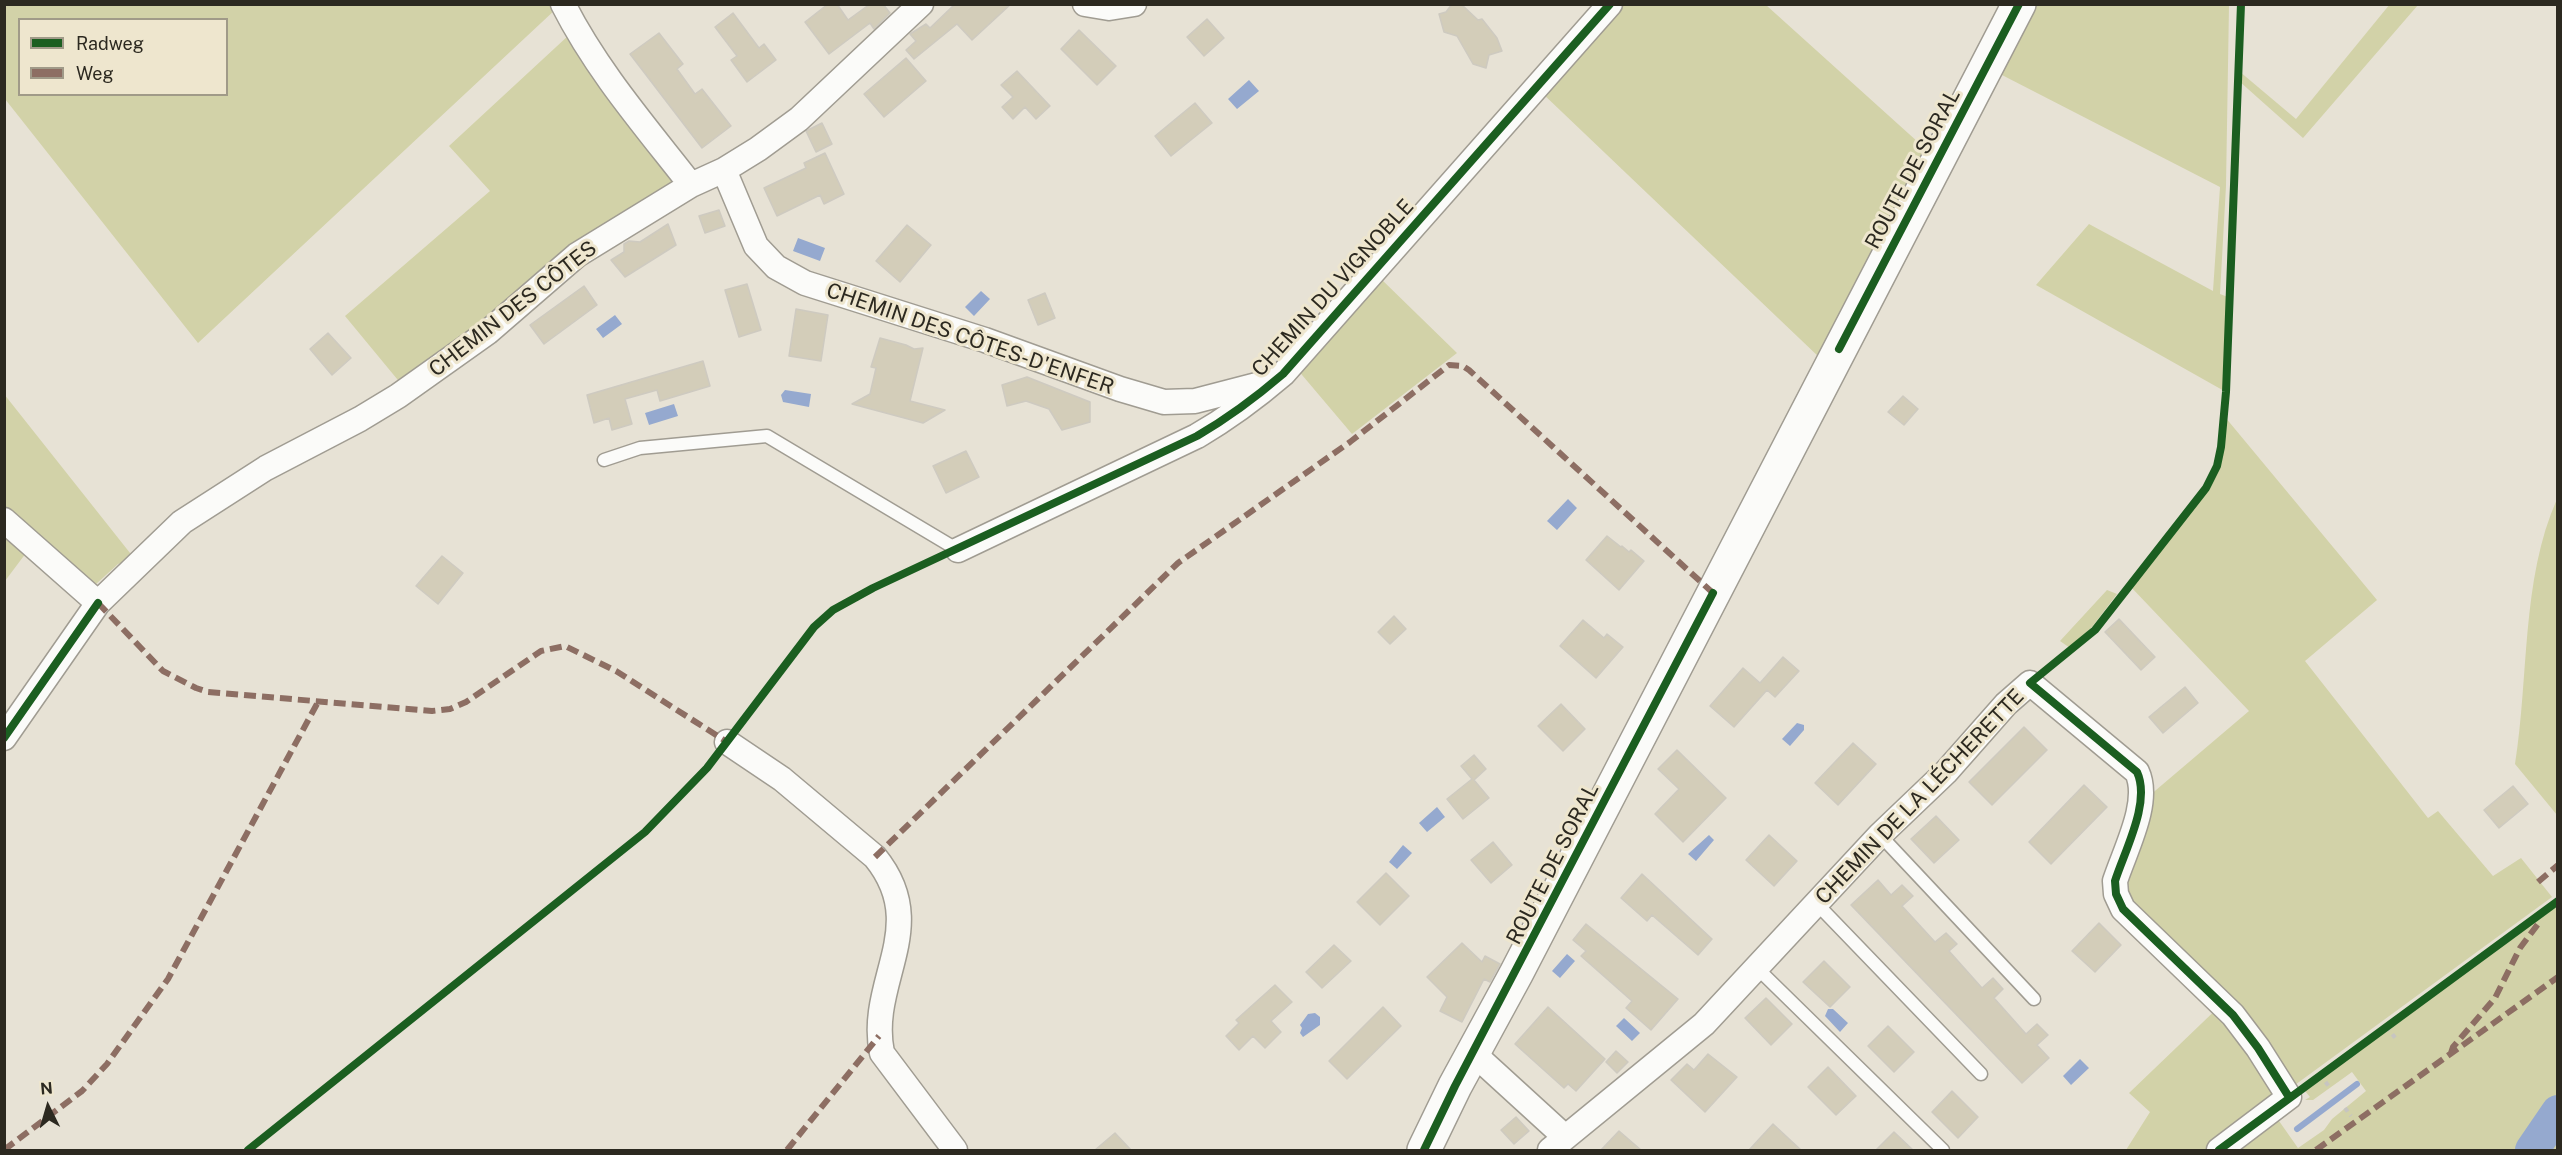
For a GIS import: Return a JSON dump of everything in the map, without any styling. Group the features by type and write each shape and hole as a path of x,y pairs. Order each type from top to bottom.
{"street":[{"path":"563,4 591,55 640,122 691,185"},
{"name":"CHEMIN DES CÔTES","path":"4,738 98,603 182,522 205,505 266,468 360,419 424,379 488,332 577,255 691,185 724,170 799,119 921,4"},
{"path":"1085,4 1109,8 1134,4"},
{"name":"CHEMIN DU VIGNOBLE","path":"958,550 1197,436 1227,419 1276,380 1610,4"},
{"name":"ROUTE DE SORAL","path":"1424,1150 2019,4"},
{"name":"CHEMIN DES CÔTES-D'ENFER","path":"724,170 756,246 776,267 805,283 985,340 1120,389 1164,402 1196,401 1276,380"},
{"path":"4,520 98,603"},
{"name":"CHEMIN DE LA LÉCHERETTE","path":"1557,1144 1704,1024 1880,835 1946,772 2006,704 2030,683 2137,772 2142,782 2142,802 2115,880 2116,894 2123,909 2233,1016 2258,1048 2289,1097 2219,1150"},
{"path":"727,742 782,779 875,857 883,867 900,909 900,926 880,1019 879,1036 882,1053 955,1150"},
{"path":"1473,1053 1557,1144"}],"lane":[{"path":"604,460 640,448 767,436 958,550"},
{"path":"1880,835 2034,999"},
{"path":"1817,904 1981,1074"},
{"path":"1757,968 1943,1150"}],"path":[{"path":"2387,1027 2396,1039"},
{"path":"2320,1075 2331,1089"},
{"path":"2345,1108 2351,1116"}],"green space":[{"path":"554,4 556,9 198,343 5,99 5,5"},
{"path":"2390,4 2418,5 2303,138 2239,81 2239,71 2296,119"},
{"path":"1617,5 1766,5 1929,152 1821,359 1541,92"},
{"path":"2034,5 2229,5 2226,186 2220,294 2228,297 2226,392 2036,285 2089,224 2213,291 2220,187 2000,74"},
{"path":"569,35 674,175 671,184 402,385 345,316 490,191 449,146"},
{"path":"1379,277 1457,353 1352,434 1297,369"},
{"path":"4,394 134,558 118,564 95,585 5,509"},
{"path":"2225,417 2377,600 2305,661 2428,818 2438,811 2493,876 2521,858 2552,897 2206,1150 2126,1150 2150,1112 2129,1093 2226,1000 2124,895 2149,796 2249,711 2130,586 2206,488 2217,466"},
{"path":"2557,499 2557,815 2515,764 2537,562 2545,530"},
{"path":"4,534 26,553 5,581 4,581"},
{"path":"2107,590 2117,594 2092,627 2070,648 2060,641"},
{"path":"2557,906 2557,1150 2225,1150 2280,1110 2284,1116 2279,1121 2298,1148 2324,1130 2332,1119 2366,1091 2352,1072 2313,1100 2305,1100 2310,1097 2305,1091"}],"water":[{"path":"1249,80 1259,91 1237,109 1228,99"},
{"path":"798,238 825,248 820,261 793,251"},
{"path":"981,291 990,299 974,316 965,307"},
{"path":"615,315 622,324 603,338 596,329"},
{"path":"785,390 811,394 809,407 783,402 781,395"},
{"path":"674,404 678,416 649,425 645,413"},
{"path":"1568,499 1577,508 1557,530 1547,521"},
{"path":"1797,723 1804,725 1804,730 1790,746 1782,739"},
{"path":"1437,807 1445,817 1427,832 1419,823"},
{"path":"1709,835 1714,840 1696,861 1688,854"},
{"path":"1403,845 1412,853 1397,869 1389,862"},
{"path":"1567,954 1575,961 1560,978 1552,971"},
{"path":"1828,1009 1833,1009 1848,1023 1840,1032 1825,1016"},
{"path":"1315,1013 1320,1017 1320,1025 1303,1037 1300,1033 1302,1028 1300,1025 1308,1014"},
{"path":"1624,1018 1640,1033 1632,1041 1616,1026"},
{"path":"2080,1059 2089,1068 2071,1085 2063,1076"}],"building":[{"path":"828,4 837,4 848,20 870,4 883,4 890,13 874,29 870,23 829,54 805,22"},
{"path":"955,4 1011,4 972,40 957,24 914,59 906,50 916,41 910,34 926,24 930,28"},
{"path":"1452,4 1461,4 1478,20 1482,19 1497,38 1502,51 1489,55 1486,68 1473,64 1457,36 1444,32 1439,14 1446,12"},
{"path":"733,13 759,48 764,44 776,60 747,82 731,60 737,56 715,27"},
{"path":"1207,19 1224,38 1204,56 1187,37"},
{"path":"1079,30 1116,66 1097,85 1061,49"},
{"path":"659,33 683,64 677,69 695,94 702,89 731,126 702,148 630,54"},
{"path":"906,58 926,81 884,117 864,94"},
{"path":"1017,71 1050,106 1036,119 1025,107 1013,119 1002,107 1013,97 1001,85"},
{"path":"1195,103 1212,123 1171,156 1155,136"},
{"path":"822,123 832,144 816,152 806,131"},
{"path":"825,153 844,194 824,204 820,195 777,216 764,188 806,168 804,163"},
{"path":"719,210 725,226 705,233 699,216"},
{"path":"668,224 676,245 625,277 611,260 624,252 624,244 629,241 640,242"},
{"path":"907,225 931,245 900,282 876,261"},
{"path":"747,284 761,330 739,337 725,290"},
{"path":"584,286 597,305 544,344 530,325"},
{"path":"1045,293 1055,318 1038,325 1028,300"},
{"path":"796,309 828,315 821,361 789,356"},
{"path":"328,333 351,358 332,375 310,349"},
{"path":"880,338 914,349 923,348 910,401 945,410 923,423 852,404 870,394 876,368 871,367"},
{"path":"703,361 710,386 660,401 657,390 625,399 632,424 612,430 609,418 594,423 587,395"},
{"path":"1027,377 1090,402 1090,422 1062,430 1049,409 1026,401 1007,406 1002,385"},
{"path":"1903,396 1918,409 1904,425 1888,412"},
{"path":"966,451 979,477 946,493 933,466"},
{"path":"1607,536 1629,552 1631,550 1644,561 1619,590 1586,560"},
{"path":"442,556 463,573 438,604 416,586"},
{"path":"1394,616 1406,629 1390,644 1378,632"},
{"path":"2119,619 2155,657 2141,670 2105,632"},
{"path":"1583,620 1604,638 1607,634 1623,647 1596,678 1560,646"},
{"path":"1783,657 1799,671 1775,697 1767,690 1734,727 1710,706 1743,668 1760,683"},
{"path":"2185,687 2198,703 2163,733 2149,717"},
{"path":"1561,704 1585,729 1563,751 1538,726"},
{"path":"2024,727 2047,750 1992,805 1969,782"},
{"path":"1853,743 1876,764 1838,805 1815,783"},
{"path":"1677,750 1726,798 1683,842 1655,814 1679,789 1658,769"},
{"path":"1474,755 1486,769 1474,780 1489,798 1463,819 1447,799 1472,779 1461,766"},
{"path":"2084,785 2107,807 2051,864 2029,842"},
{"path":"2513,786 2528,804 2499,828 2484,810"},
{"path":"1936,816 1959,840 1934,863 1911,839"},
{"path":"1769,835 1797,861 1774,886 1746,860"},
{"path":"1493,842 1512,865 1491,883 1471,860"},
{"path":"1386,873 1409,896 1380,925 1357,902"},
{"path":"1642,874 1712,939 1698,955 1652,915 1647,921 1621,898"},
{"path":"1878,880 1891,895 1902,885 1913,896 1902,906 1935,942 1946,933 1957,944 1949,951 1982,988 1993,978 2003,989 1994,998 2026,1034 2037,1024 2048,1035 2037,1045 2049,1058 2022,1083 1851,905"},
{"path":"2099,923 2121,945 2095,972 2072,951"},
{"path":"1586,924 1678,999 1651,1030 1626,1008 1632,1001 1581,956 1586,951 1573,940"},
{"path":"1462,943 1482,962 1485,956 1500,964 1490,982 1484,979 1462,1022 1440,1011 1447,997 1427,977"},
{"path":"1334,945 1351,961 1322,988 1306,972"},
{"path":"1824,961 1850,987 1830,1007 1803,982"},
{"path":"1275,985 1292,1002 1271,1021 1281,1032 1265,1048 1253,1036 1239,1050 1226,1036 1239,1023 1236,1020"},
{"path":"1766,998 1792,1024 1771,1045 1745,1018"},
{"path":"1383,1007 1401,1026 1347,1079 1329,1061"},
{"path":"1548,1007 1605,1059 1576,1091 1568,1084 1564,1088 1515,1044"},
{"path":"1888,1026 1914,1052 1894,1072 1868,1046"},
{"path":"1616,1051 1628,1062 1617,1073 1606,1062"},
{"path":"1708,1054 1737,1077 1705,1112 1671,1080 1687,1064 1694,1070"},
{"path":"1828,1067 1856,1096 1836,1115 1808,1087"},
{"path":"1952,1091 1978,1117 1958,1138 1932,1112"},
{"path":"1516,1117 1529,1131 1514,1144 1501,1130"},
{"path":"1773,1124 1801,1150 1749,1150"},
{"path":"1619,1131 1641,1150 1601,1150"},
{"path":"1894,1132 1913,1150 1876,1150"},
{"path":"1115,1133 1131,1150 1095,1150"}],"waterway":[{"path":"2297,1129 2357,1084"},
{"path":"2532,1150 2558,1112"}],"marked path":[{"path":"875,857 1178,563 1350,442 1449,365 1463,366 1469,370 1713,593"},
{"path":"98,603 163,671 208,692 432,711 450,709 466,702 541,651 565,646 616,671 727,742"},
{"path":"4,1150 82,1091 107,1064 168,979 318,702"},
{"path":"2538,882 2558,865"},
{"path":"2451,1053 2453,1047 2495,998 2520,948 2541,920"},
{"path":"2316,1150 2558,977"},
{"path":"787,1150 879,1036"}],"cycle path":[{"path":"248,1150 645,832 707,768 814,627 833,610 873,588 1197,436 1273,383 1610,4"},
{"path":"1839,349 2019,4"},
{"path":"2241,4 2226,392 2217,466 2206,488 2095,630 2030,683 2137,772 2141,797 2139,811 2115,881 2116,894 2123,909 2233,1015 2258,1048 2289,1097"},
{"path":"1424,1150 1455,1086 1713,593"},
{"path":"4,738 98,603"},
{"path":"2219,1150 2558,901"}]}
